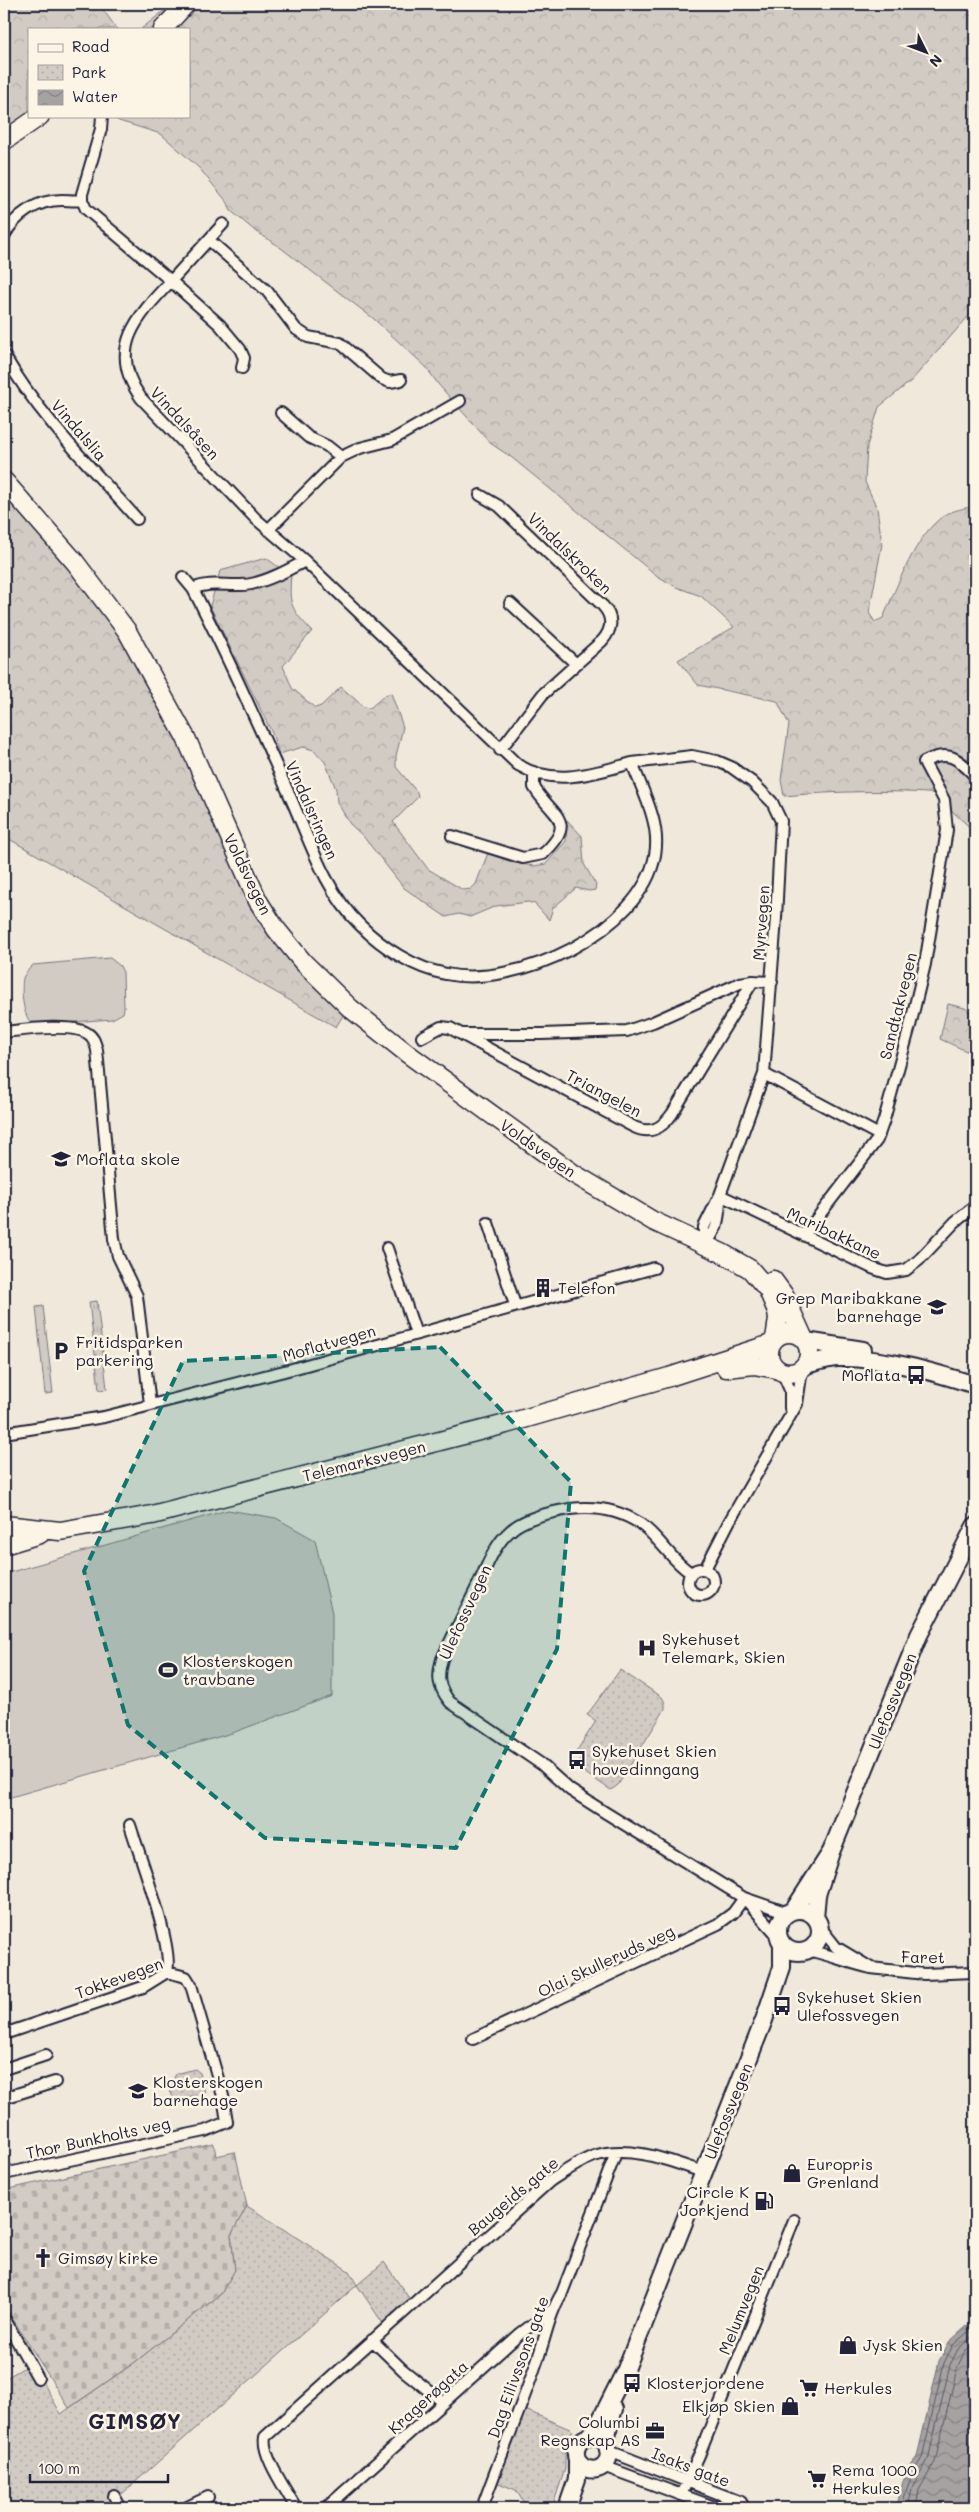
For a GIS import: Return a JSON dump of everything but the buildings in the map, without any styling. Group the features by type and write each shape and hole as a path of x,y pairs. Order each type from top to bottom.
{"highway":[{"path":"164,28 186,4"},
{"path":"4,142 37,118"},
{"name":"Voldsvegen","path":"4,481 85,574 127,630 186,738 258,901 276,929 302,962 350,1008 408,1054 574,1174 653,1221 707,1238 748,1257 773,1279 784,1295 804,1339"},
{"name":"Voldsvegen","path":"707,1238 750,1270 768,1290 778,1319 773,1341"},
{"path":"787,1332 804,1339 810,1351 804,1367 792,1373 779,1370 769,1355 773,1341 787,1332"},
{"name":"Telemarksvegen","path":"4,1533 4,1544 55,1530 124,1521 209,1501 506,1424 669,1376 714,1360 747,1353 773,1341"},
{"name":"Telemarksvegen","path":"669,1376 744,1365 779,1370"},
{"name":"Telemarksvegen","path":"4,1525 55,1530"}],"main road":[{"path":"804,1339 920,1360 975,1375"},
{"path":"804,1367 831,1358 861,1359 941,1374 975,1385"},
{"name":"Ulefossvegen","path":"818,1922 817,1895 831,1852 919,1635 975,1526"},
{"name":"Ulefossvegen","path":"962,1553 975,1537"},
{"name":"Ulefossvegen","path":"790,1912 831,1852"},
{"path":"804,1910 818,1922 818,1940 805,1951 787,1949 780,1940 780,1922 790,1912 804,1910"},
{"name":"Ulefossvegen","path":"574,2508 582,2490 603,2458 608,2427 626,2369 764,2020 782,1967 780,1940"},
{"name":"Ulefossvegen","path":"764,2020 805,1951"},
{"name":"Ulefossvegen","path":"589,2436 599,2423 626,2369"},
{"path":"567,2508 577,2479 575,2455 577,2444 589,2436 598,2437 603,2458 586,2469 577,2461"}],"street":[{"path":"102,118 101,129 82,200 86,209 171,281 233,340 244,358 242,368"},
{"path":"4,236 13,222 37,205 53,201 82,200"},
{"name":"Vindalsåsen","path":"223,224 143,312 129,336 126,365 130,381 155,414 268,530 305,561"},
{"path":"209,240 267,291 285,317 299,332 308,337 340,343 382,379 390,382 401,380"},
{"name":"Vindalslia","path":"4,354 23,386 51,421 137,519"},
{"path":"268,530 341,457 360,448 392,440 460,401"},
{"path":"281,413 308,437 332,449 341,457"},
{"name":"Vindalskroken","path":"480,495 499,506 607,610 611,624 608,633 543,694 500,750"},
{"path":"193,589 207,585 250,584 280,574 305,561 500,750 518,765 534,774 554,777 576,776 632,763"},
{"name":"Vindalsringen","path":"183,577 193,589 232,666 318,860 340,902 360,925 378,941 397,954 428,969 471,977 529,967 583,942 627,908 648,878 653,866 657,840 649,808 632,763"},
{"path":"510,603 575,663"},
{"name":"Myrvegen","path":"632,763 676,756 704,757 743,774 772,802 780,816 782,830 764,1074 720,1195 719,1214 707,1238"},
{"name":"Sandtakvegen","path":"804,1235 862,1161 879,1135 925,964 946,843 947,820 944,800 924,762 936,756 948,756 960,761 975,776"},
{"path":"452,836 523,858 542,854 558,834 560,821 554,810 534,788 534,774"},
{"name":"Triangelen","path":"461,1034 542,1034 627,1030 653,1022 727,988 754,981 772,982"},
{"name":"Triangelen","path":"422,1036 441,1027 461,1034 634,1127 652,1131 663,1126 672,1114 754,981"},
{"path":"4,1032 74,1029 86,1032 94,1039 97,1050 114,1239 118,1256 138,1296 150,1404"},
{"path":"764,1074 879,1135"},
{"name":"Maribakkane","path":"720,1195 872,1268 887,1273 899,1272 912,1266 942,1234 975,1206"},
{"path":"488,1223 515,1305"},
{"path":"387,1248 416,1334"},
{"name":"Moflatvegen","path":"4,1433 104,1417 292,1369 515,1305 654,1268"},
{"path":"704,1569 797,1404 804,1367"},
{"path":"779,1370 790,1390 788,1419"},
{"name":"Ulefossvegen","path":"691,1573 677,1563 655,1535 638,1523 615,1512 594,1508 581,1508 563,1510 526,1521 510,1531 492,1555 442,1659 438,1675 439,1684 442,1692 450,1702 541,1764 570,1790 744,1898 790,1912"},
{"path":"700,1569 710,1571 715,1581 710,1592 705,1595 694,1593 690,1589 688,1578 691,1573 700,1569"},
{"path":"130,1824 163,1932 169,1961 167,1972"},
{"name":"Ulefossvegen","path":"744,1898 780,1940"},
{"name":"Olai Skulleruds veg","path":"473,2039 718,1924 733,1913 744,1898"},
{"name":"Faret","path":"818,1922 836,1947 871,1968"},
{"name":"Faret","path":"805,1951 832,1955 851,1963 871,1968 924,1974 975,1972"},
{"name":"Tokkevegen","path":"4,2034 144,1986 167,1972 186,1977 191,1985 223,2096 227,2122"},
{"path":"4,2069 46,2055"},
{"path":"4,2098 55,2082"},
{"name":"Thor Bunkholts veg","path":"4,2174 205,2131 227,2122"},
{"name":"Baugeids gate","path":"296,2508 268,2456 263,2444 265,2437 550,2182 587,2159 616,2153 641,2154 703,2172"},
{"name":"Dag Eilivssons gate","path":"482,2508 537,2363 552,2310 562,2293 616,2153"},
{"name":"Melumvegen","path":"681,2495 688,2482 794,2220"},
{"name":"Kragerøgata","path":"326,2508 538,2319 552,2310"},
{"path":"4,2318 38,2378"},
{"path":"372,2340 403,2370 444,2402"},
{"name":"Isaks gate","path":"603,2458 688,2482 741,2502 744,2508"},
{"name":"Isaks gate","path":"603,2458 681,2495 716,2508"},
{"path":"114,2496 121,2508"},
{"path":"185,2508 208,2496"},
{"name":"Isaks gate","path":"725,2508 727,2503 733,2499"}],"highlighted area":[{"path":"440,1347 571,1482 557,1649 456,1848 265,1838 128,1725 84,1571 183,1361"}],"green space":[{"path":"4,4 99,4 116,28 28,28 28,118 50,118 4,150"},
{"path":"169,4 975,4 975,309 911,381 879,407 867,446 865,482 877,508 882,544 869,613 875,622 883,618 908,562 925,534 945,515 956,510 975,506 975,832 953,812 943,794 864,792 784,796 781,780 789,724 777,701 698,685 678,660 734,627 701,596 676,587 656,575 511,457 490,443 438,384 426,367 374,319 231,211 228,203 199,168 161,134 114,118 190,118 190,28 142,28 165,10"},
{"path":"4,470 90,569 259,888 295,945 351,1002 336,1027 4,836"},
{"path":"266,558 291,576 291,601 300,618 312,631 283,666 292,688 315,708 321,706 341,687 364,707 370,708 385,695 391,693 403,727 396,756 396,767 417,792 418,797 393,822 428,869 463,890 471,889 476,884 488,853 514,863 534,866 546,864 566,841 567,820 582,836 584,864 596,885 595,890 589,891 576,888 553,908 549,920 535,904 528,902 496,906 470,917 459,914 446,917 404,888 363,836 350,824 337,802 336,789 325,762 314,750 303,747 279,754 272,733 210,606 220,571"},
{"path":"110,958 120,966 123,972 123,1013 112,1019 34,1025 30,1022 23,1004 22,983 27,971 33,965"},
{"path":"948,1004 965,1008 975,1016 975,1055 940,1039"},
{"path":"97,1301 107,1389 99,1390 89,1302"},
{"path":"43,1306 53,1393 45,1394 36,1307"},
{"name":"Klosterskogen travbane","path":"228,1510 276,1518 315,1540 332,1613 332,1696 232,1733 4,1799 4,1574"},
{"path":"620,1670 662,1697 665,1709 618,1785 611,1790 579,1769 580,1757 576,1752 596,1721 587,1715"},
{"path":"195,2069 200,2073 205,2093 174,2100 169,2088 176,2074"},
{"path":"214,2144 216,2156 235,2152 247,2206 231,2235 235,2270 221,2294 134,2363 69,2408 4,2305 4,2190"},
{"path":"247,2206 349,2271 357,2285 123,2493 98,2508 4,2508 4,2379 32,2363 61,2414 134,2363 221,2294 235,2270 231,2235"},
{"path":"384,2262 411,2301 384,2325 357,2285"},
{"path":"523,2409 572,2430 565,2446 565,2469 552,2508 527,2508 516,2490 496,2482"}],"water":[{"path":"975,2319 975,2508 897,2508 903,2481 917,2457 939,2361 949,2342"}],"place":[{"name":"Moflata skole","path":"61,1159"},
{"name":"Telefon","path":"543,1288"},
{"name":"Grep Maribakkane barnehage","path":"937,1307"},
{"name":"Fritidsparken parkering","path":"61,1351"},
{"name":"Moflata","path":"916,1375"},
{"name":"Sykehuset Telemark, Skien","path":"647,1648"},
{"name":"Klosterskogen travbane","path":"168,1670"},
{"name":"Sykehuset Skien hovedinngang","path":"577,1760"},
{"name":"Sykehuset Skien Ulefossvegen","path":"782,2006"},
{"name":"Klosterskogen barnehage","path":"138,2091"},
{"name":"Europris Grenland","path":"792,2173"},
{"name":"Circle K Jorkjend","path":"764,2201"},
{"name":"Gimsøy kirke","path":"43,2258"},
{"name":"Jysk Skien","path":"848,2345"},
{"name":"Klosterjordene","path":"632,2383"},
{"name":"Herkules","path":"809,2388"},
{"name":"Elkjøp Skien","path":"790,2406"},
{"name":"Columbi Regnskap AS","path":"655,2431"},
{"name":"Rema 1000 Herkules","path":"817,2479"}],"district":[{"name":"GIMSØY","path":"135,2422"}]}
